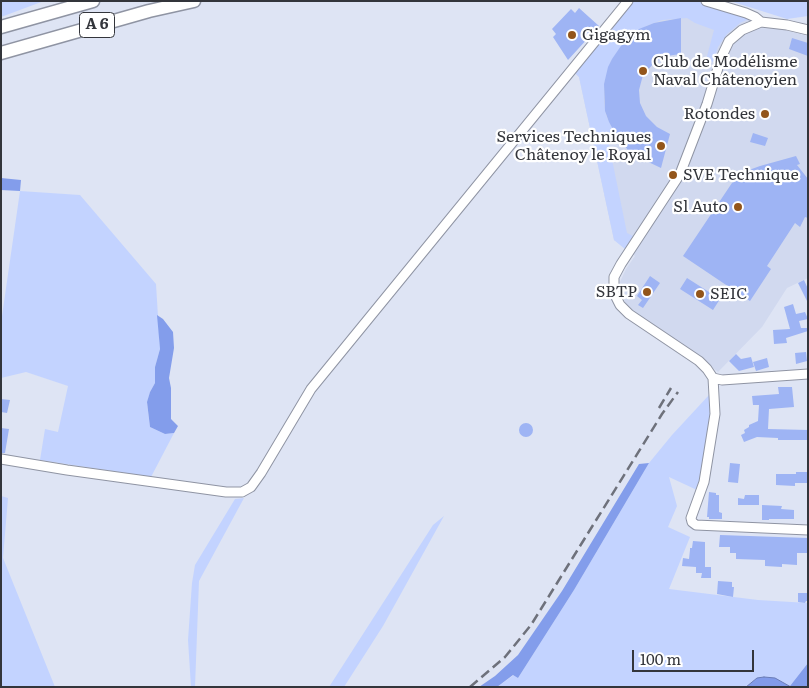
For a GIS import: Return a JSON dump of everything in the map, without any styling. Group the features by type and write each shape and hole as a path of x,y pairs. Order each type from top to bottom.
{"highway":[{"name":"A 6","path":"1,27 93,1"},
{"name":"A 6","path":"1,53 149,11 194,1"}],"street":[{"path":"1,459 226,492 242,492 250,487 261,473 311,389 628,1"},
{"path":"706,1 746,13 761,22"},
{"path":"808,30 761,22 742,30 729,41 721,58 707,104 680,174 628,251 614,277 614,293 620,305 629,314 704,364 713,378 715,414 704,482 691,518 692,522 696,525 808,530"},
{"path":"713,378 722,380 808,374"}],"shaded area":[{"path":"1,1 44,1 1,17"},
{"path":"632,1 696,1 751,18 740,23 727,34 718,47 713,62 706,60 714,30 687,18 662,20 646,26 625,41 610,63 604,84 604,102 606,115 614,132 607,135 627,233 633,236 625,249 614,240 579,77 574,72"},
{"path":"696,1 751,18 758,28 780,29 808,36 808,278 787,288 762,327 718,372 634,312 626,304 620,282 635,256 614,240 579,77 574,72 604,37"},
{"path":"730,1 808,1 808,16 787,19"},
{"path":"1,178 21,180 20,191 1,190"},
{"path":"20,191 80,195 156,284 160,349 155,367 155,383 147,403 150,427 165,434 174,433 151,477 40,460 45,429 58,432 68,386 26,372 1,378 1,323"},
{"path":"157,315 163,319 173,332 174,348 169,378 171,388 171,419 178,426 174,433 165,434 150,427 147,402 155,383 155,367 160,349"},
{"path":"709,395 711,422 704,464 697,490 669,477 677,506 668,527 690,537 669,589 758,600 808,603 808,663 790,686 772,678 757,678 745,687 497,687 514,675 518,678 574,590 649,463"},
{"path":"649,463 574,590 518,678 513,675 497,687 479,687 495,676 518,655 562,591 639,464"},
{"path":"1,496 8,498 3,558 55,687 1,687"},
{"path":"244,498 199,581 195,687 191,687 188,640 195,565 235,499"},
{"path":"444,516 383,626 344,687 329,687 433,525"},
{"path":"808,663 808,687 790,686"},
{"path":"757,678 775,678 791,687 746,687"}],"building":[{"name":"Gigagym","path":"579,8 599,26 568,60 553,37 556,34 552,29 571,9 575,13"},
{"path":"681,18 681,54 666,56 655,62 643,75 639,90 640,103 646,116 657,127 670,134 661,168 628,150 617,137 605,111 604,84 612,59 630,36 639,29 654,23"},
{"path":"792,38 808,43 808,56 789,49"},
{"path":"753,133 768,138 765,146 750,142"},
{"path":"796,156 800,164 797,165 808,179 808,218 805,217 800,227 795,223 767,266 771,269 750,301 683,256 738,174"},
{"name":"SBTP","path":"650,276 660,283 643,308 638,305 642,300 637,296"},
{"name":"SEIC","path":"687,278 720,299 713,310 680,289"},
{"path":"804,280 808,289 808,303 798,283"},
{"path":"793,304 796,314 805,312 808,319 799,321 801,328 808,328 808,331 786,338 787,343 774,344 773,330 790,329 784,307"},
{"path":"806,352 807,361 796,364 795,353"},
{"path":"736,354 741,359 751,357 754,367 739,371 729,361"},
{"path":"767,358 769,367 756,371 753,362"},
{"path":"778,387 792,387 794,407 769,409 768,429 808,430 808,440 778,440 778,438 757,437 744,442 741,435 745,433 744,430 749,425 758,421 759,405 753,405 752,396 779,394"},
{"path":"1,399 10,400 7,413 1,412"},
{"path":"523,423 529,423 533,430 529,437 523,437 519,433 519,427"},
{"path":"1,428 9,429 5,453 1,453"},
{"path":"730,463 740,464 738,483 728,482"},
{"path":"796,472 808,472 808,483 795,483 795,486 776,485 776,474 796,474"},
{"path":"709,492 719,495 719,512 722,513 722,519 709,519 707,517"},
{"path":"745,495 759,495 759,505 738,505 738,498 744,499"},
{"path":"762,505 782,506 781,509 794,510 794,519 762,520"},
{"path":"720,535 808,538 808,553 797,553 797,565 782,564 782,567 765,566 765,560 736,559 736,553 730,553 730,547 719,547"},
{"path":"693,541 705,542 705,567 711,567 711,578 701,578 702,573 696,573 696,567 682,566 683,558 689,559"},
{"path":"718,581 732,582 732,587 734,587 733,597 717,594"},
{"path":"798,593 808,593 808,601 805,603 798,602"}],"railway":[{"path":"659,408 671,388"},
{"path":"470,687 505,657 531,625 662,414 678,392"}],"place":[{"name":"Gigagym","path":"572,35"},
{"name":"Club de Modélisme Naval Châtenoyien","path":"643,71"},
{"name":"Rotondes","path":"765,114"},
{"name":"Services Techniques Châtenoy le Royal","path":"661,146"},
{"name":"SVE Technique","path":"673,175"},
{"name":"Sl Auto","path":"738,207"},
{"name":"SBTP","path":"647,292"},
{"name":"SEIC","path":"700,294"}]}
